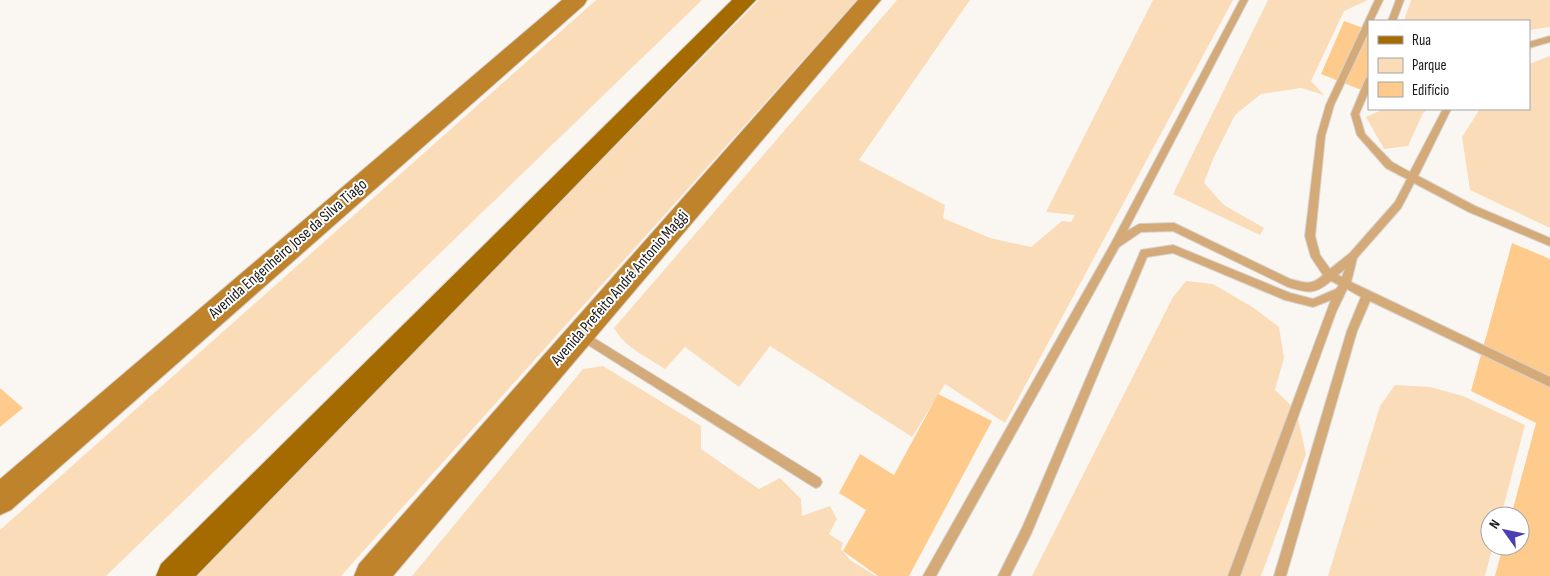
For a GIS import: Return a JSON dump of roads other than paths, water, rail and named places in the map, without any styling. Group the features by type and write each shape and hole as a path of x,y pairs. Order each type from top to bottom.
{"main road":[{"path":"173,576 745,0"}],"street":[{"name":"Avenida Engenheiro Jose da Silva Tiago","path":"0,499 576,0"},
{"name":"Avenida Prefeito André Antonio Maggi","path":"371,576 870,0"}],"lane":[{"path":"929,576 1115,245 1244,0"},
{"path":"1370,20 1379,0"},
{"path":"1392,20 1400,0"},
{"path":"1368,24 1330,105 1321,136 1310,236 1316,257 1329,275 1343,287 1367,295 1550,382"},
{"path":"1530,46 1550,40"},
{"path":"1368,82 1355,114 1361,135 1389,165 1472,209 1550,242"},
{"path":"1115,245 1139,228 1174,227 1288,283 1303,287 1316,287 1353,256 1398,205 1446,110"},
{"path":"1004,576 1027,530 1144,253 1173,249 1289,297 1313,303 1343,287"},
{"path":"1234,576 1353,256"},
{"path":"1280,576 1352,331 1367,295"},
{"path":"580,335 816,482"}]}
